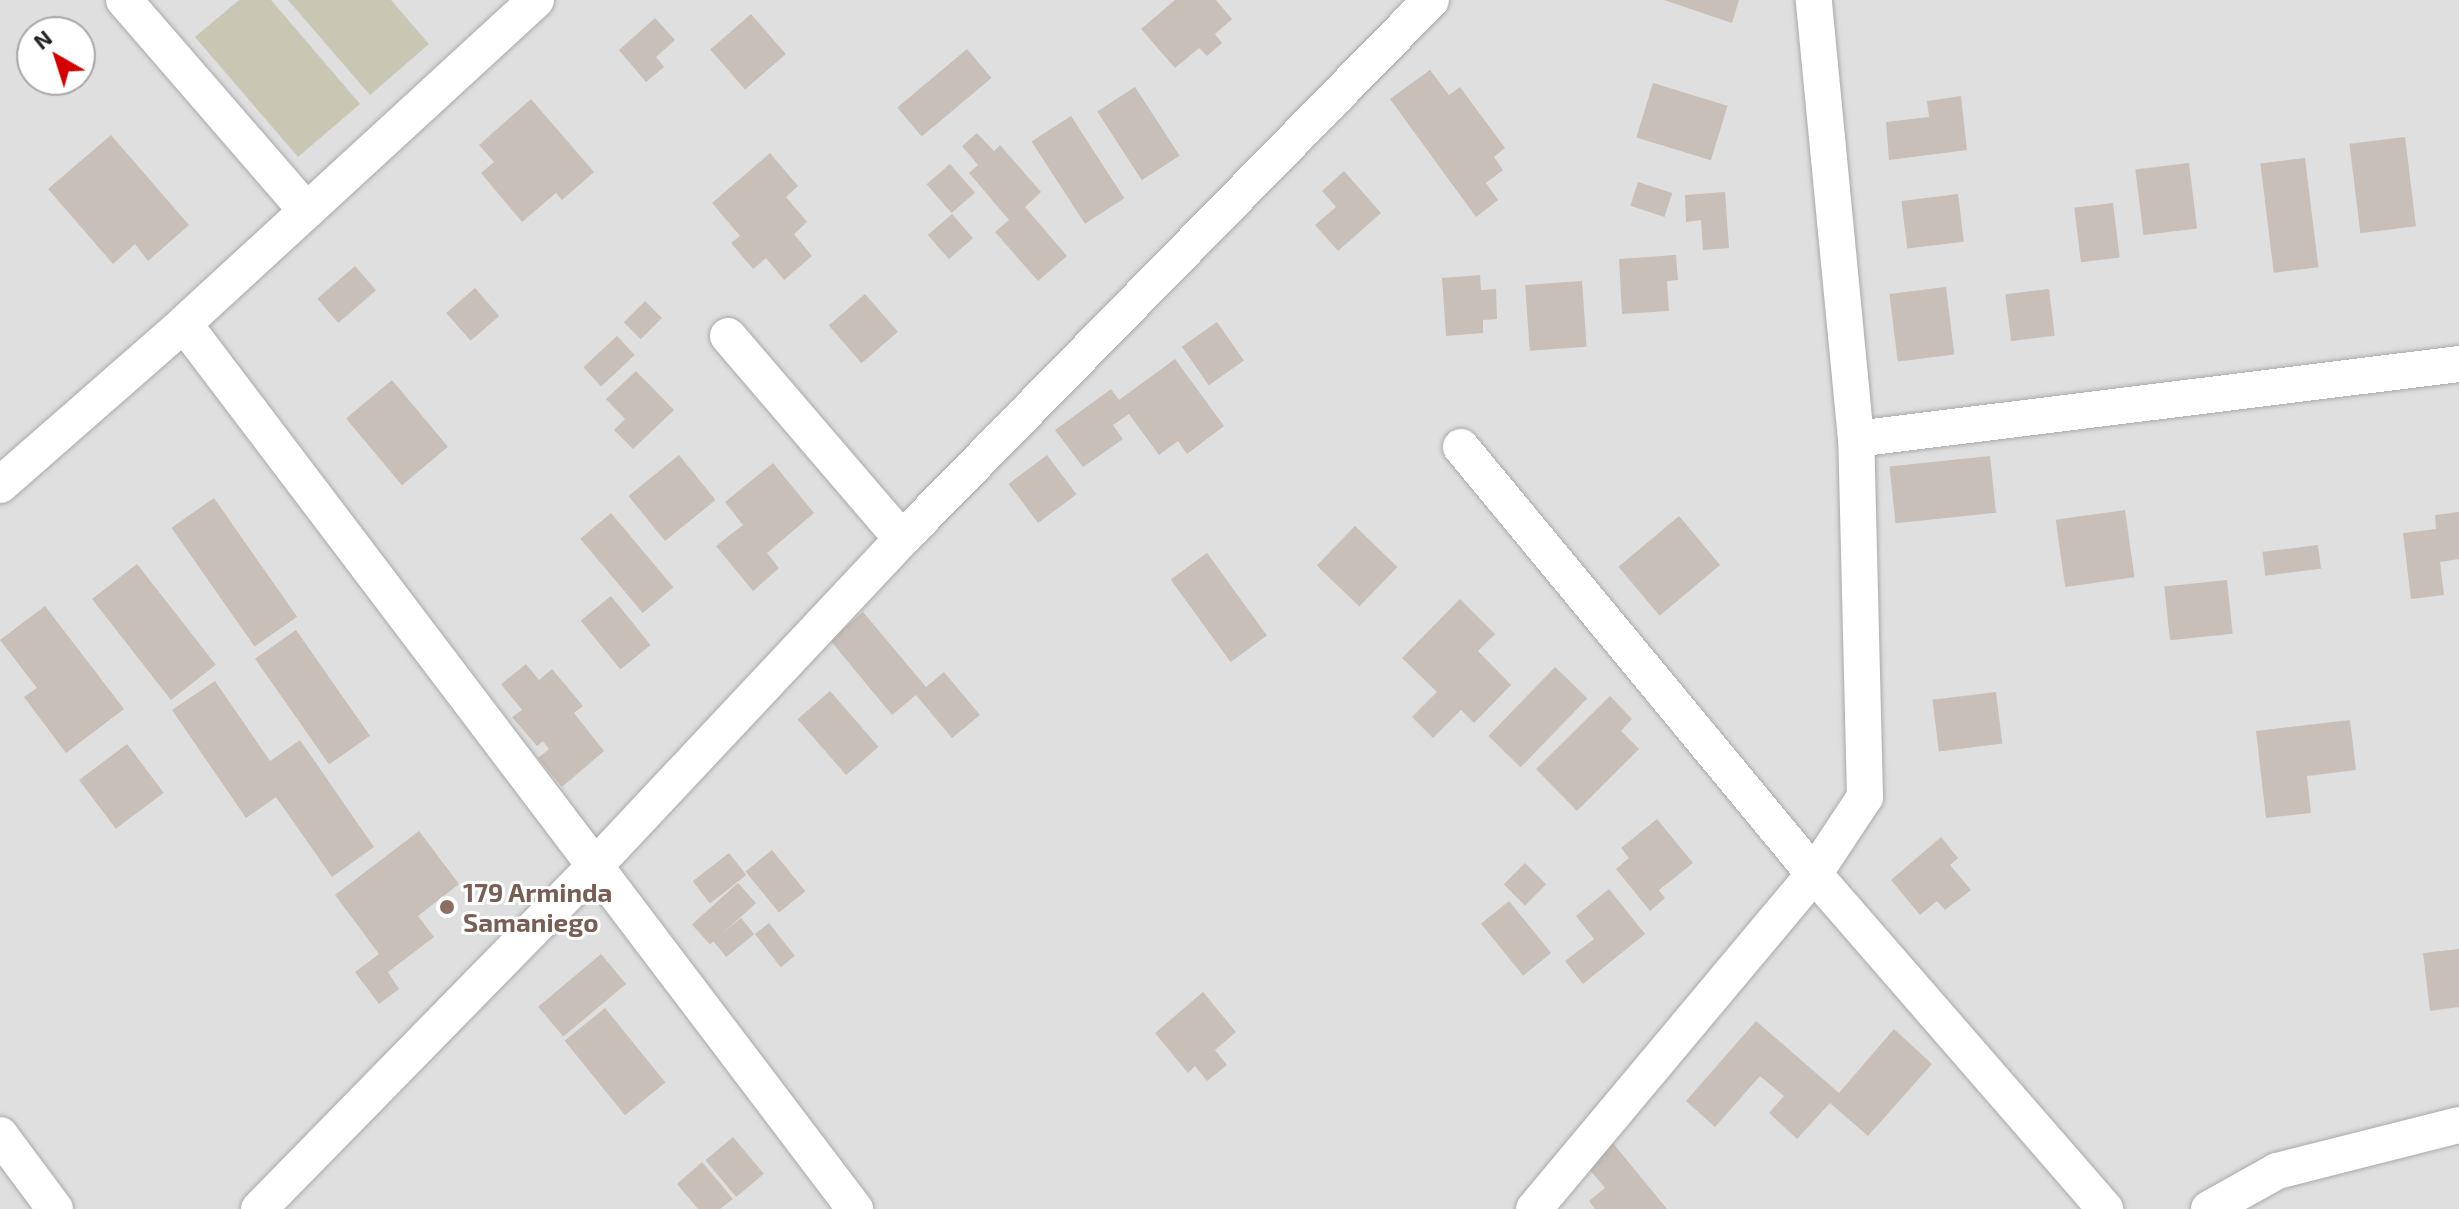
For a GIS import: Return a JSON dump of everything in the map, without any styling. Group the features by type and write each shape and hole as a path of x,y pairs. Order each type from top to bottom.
{"street":[{"path":"124,0 307,211"},
{"path":"0,485 184,324 536,0"},
{"path":"259,1209 593,868 902,539 1431,0"},
{"path":"1534,1209 1814,874 1865,797 1856,439 1814,0"},
{"path":"184,324 593,868 855,1209"},
{"path":"728,336 902,539"},
{"path":"1856,439 2459,364"},
{"path":"1461,447 1814,874 2105,1209"},
{"path":"2209,1209 2277,1171 2459,1125"},
{"path":"0,1135 55,1209"}],"shaded area":[{"path":"0,0 2459,0 2459,1209 0,1209"},
{"path":"239,0 271,0 360,104 298,157 195,37"},
{"path":"288,0 391,0 429,44 370,95"}],"building":[{"path":"1175,0 1216,0 1232,19 1215,34 1222,43 1207,56 1199,48 1175,68 1141,29"},
{"path":"1664,0 1739,0 1732,23"},
{"path":"751,14 786,54 745,89 710,49"},
{"path":"655,18 675,40 656,57 664,67 646,82 619,50"},
{"path":"967,49 991,78 922,137 897,107"},
{"path":"1430,70 1449,95 1460,87 1505,148 1494,157 1503,170 1486,183 1498,200 1476,217 1390,99"},
{"path":"1653,83 1728,106 1711,160 1636,138"},
{"path":"1135,87 1180,156 1142,180 1097,112"},
{"path":"1961,96 1967,150 1889,160 1886,122 1929,117 1927,101"},
{"path":"531,99 594,172 562,200 556,193 522,222 481,173 494,162 479,145"},
{"path":"1071,116 1124,198 1085,224 1032,142"},
{"path":"977,133 994,151 1000,145 1041,192 1025,207 1067,256 1038,281 995,232 1009,220 969,173 978,165 962,146"},
{"path":"111,135 189,225 148,261 135,244 113,264 48,189"},
{"path":"2405,137 2416,226 2360,233 2349,144"},
{"path":"770,153 798,186 786,197 807,222 794,234 812,256 784,280 766,258 753,269 731,243 740,236 712,203"},
{"path":"2305,158 2318,267 2274,273 2260,163"},
{"path":"2189,163 2197,229 2143,235 2135,170"},
{"path":"950,164 975,193 952,213 927,184"},
{"path":"1344,171 1381,213 1338,251 1315,225 1336,207 1322,191"},
{"path":"1638,182 1672,193 1665,217 1630,206"},
{"path":"1725,192 1729,248 1703,250 1701,220 1686,222 1685,195"},
{"path":"1958,194 1964,242 1907,249 1901,201"},
{"path":"2113,203 2120,258 2081,262 2074,208"},
{"path":"952,214 973,238 949,259 928,235"},
{"path":"1676,255 1678,280 1667,281 1669,311 1622,314 1619,259"},
{"path":"355,266 376,290 338,323 317,299"},
{"path":"1480,275 1481,290 1496,289 1497,319 1483,320 1483,333 1446,336 1442,278"},
{"path":"1582,281 1587,347 1530,351 1525,285"},
{"path":"1946,287 1954,354 1898,361 1889,294"},
{"path":"475,288 499,316 471,341 446,313"},
{"path":"2049,289 2055,336 2011,341 2005,294"},
{"path":"865,294 898,332 862,363 829,325"},
{"path":"645,301 662,318 641,339 624,322"},
{"path":"1217,322 1244,361 1209,385 1182,347"},
{"path":"617,336 635,355 601,386 583,367"},
{"path":"1175,359 1224,426 1187,454 1178,441 1159,455 1129,414 1113,425 1123,439 1083,467 1055,430 1111,389 1119,400"},
{"path":"636,371 674,410 633,449 614,430 625,419 606,399"},
{"path":"392,380 448,447 402,485 346,419"},
{"path":"679,455 716,500 665,541 628,496"},
{"path":"1047,455 1076,494 1038,523 1009,484"},
{"path":"1990,456 1996,513 1896,523 1890,467"},
{"path":"773,463 814,513 767,553 779,568 753,591 716,546 743,525 725,502"},
{"path":"214,498 297,617 255,647 171,528"},
{"path":"2125,510 2134,577 2065,587 2056,520"},
{"path":"2459,512 2459,559 2440,562 2444,595 2411,599 2403,533 2436,529 2435,515"},
{"path":"611,513 673,587 643,613 580,539"},
{"path":"1679,516 1720,565 1660,616 1618,567"},
{"path":"1355,526 1397,567 1359,607 1317,566"},
{"path":"2318,545 2321,569 2265,576 2262,552"},
{"path":"1207,553 1267,636 1231,662 1171,579"},
{"path":"137,564 216,665 171,700 92,599"},
{"path":"2227,580 2233,634 2170,640 2164,587"},
{"path":"611,596 651,645 620,670 581,621"},
{"path":"1460,599 1495,634 1478,651 1511,685 1474,723 1461,710 1433,738 1412,717 1437,692 1402,658"},
{"path":"45,606 124,709 66,753 24,697 37,688 0,640"},
{"path":"863,612 926,687 944,672 980,715 952,738 916,695 892,715 830,640"},
{"path":"296,630 370,736 329,764 255,659"},
{"path":"526,664 539,680 552,669 583,706 574,713 604,751 562,787 538,758 549,749 543,741 537,746 512,717 522,710 501,684"},
{"path":"1555,667 1587,698 1521,767 1488,736"},
{"path":"215,681 270,761 300,740 374,847 332,877 276,797 246,818 172,710"},
{"path":"830,691 879,747 846,775 798,719"},
{"path":"1996,692 2002,744 1939,751 1932,700"},
{"path":"1610,696 1632,719 1621,731 1639,749 1577,811 1536,769"},
{"path":"2350,720 2356,770 2307,776 2311,813 2266,818 2256,731"},
{"path":"127,744 164,793 116,829 79,780"},
{"path":"1657,819 1693,863 1659,890 1665,898 1650,911 1616,869 1629,858 1621,848"},
{"path":"419,831 459,884 418,916 434,937 388,972 399,989 379,1004 355,972 379,954 335,895"},
{"path":"1941,837 1958,858 1950,865 1971,890 1945,910 1937,901 1920,915 1891,880"},
{"path":"772,850 805,891 779,913 746,871"},
{"path":"729,853 746,875 710,903 693,881"},
{"path":"1525,863 1546,884 1525,905 1504,884"},
{"path":"738,883 756,903 710,945 692,924"},
{"path":"1609,889 1645,934 1583,984 1565,961 1594,939 1576,916"},
{"path":"1509,901 1551,953 1523,976 1481,924"},
{"path":"741,918 754,934 726,957 713,941"},
{"path":"769,923 795,956 781,967 755,934"},
{"path":"2459,949 2459,1007 2430,1011 2423,953"},
{"path":"601,954 626,984 563,1037 538,1007"},
{"path":"1203,992 1236,1032 1215,1050 1227,1065 1207,1081 1195,1066 1188,1073 1155,1033"},
{"path":"605,1008 665,1083 625,1115 565,1041"},
{"path":"1756,1021 1839,1093 1894,1029 1932,1064 1868,1136 1830,1103 1797,1139 1769,1113 1784,1096 1760,1076 1715,1127 1686,1101"},
{"path":"733,1137 764,1174 736,1197 705,1160"},
{"path":"1612,1142 1667,1209 1595,1209 1589,1201 1605,1188 1585,1164"},
{"path":"702,1162 733,1199 720,1209 698,1209 677,1184"}],"place":[{"name":"179 Arminda Samaniego","path":"447,907"}]}
